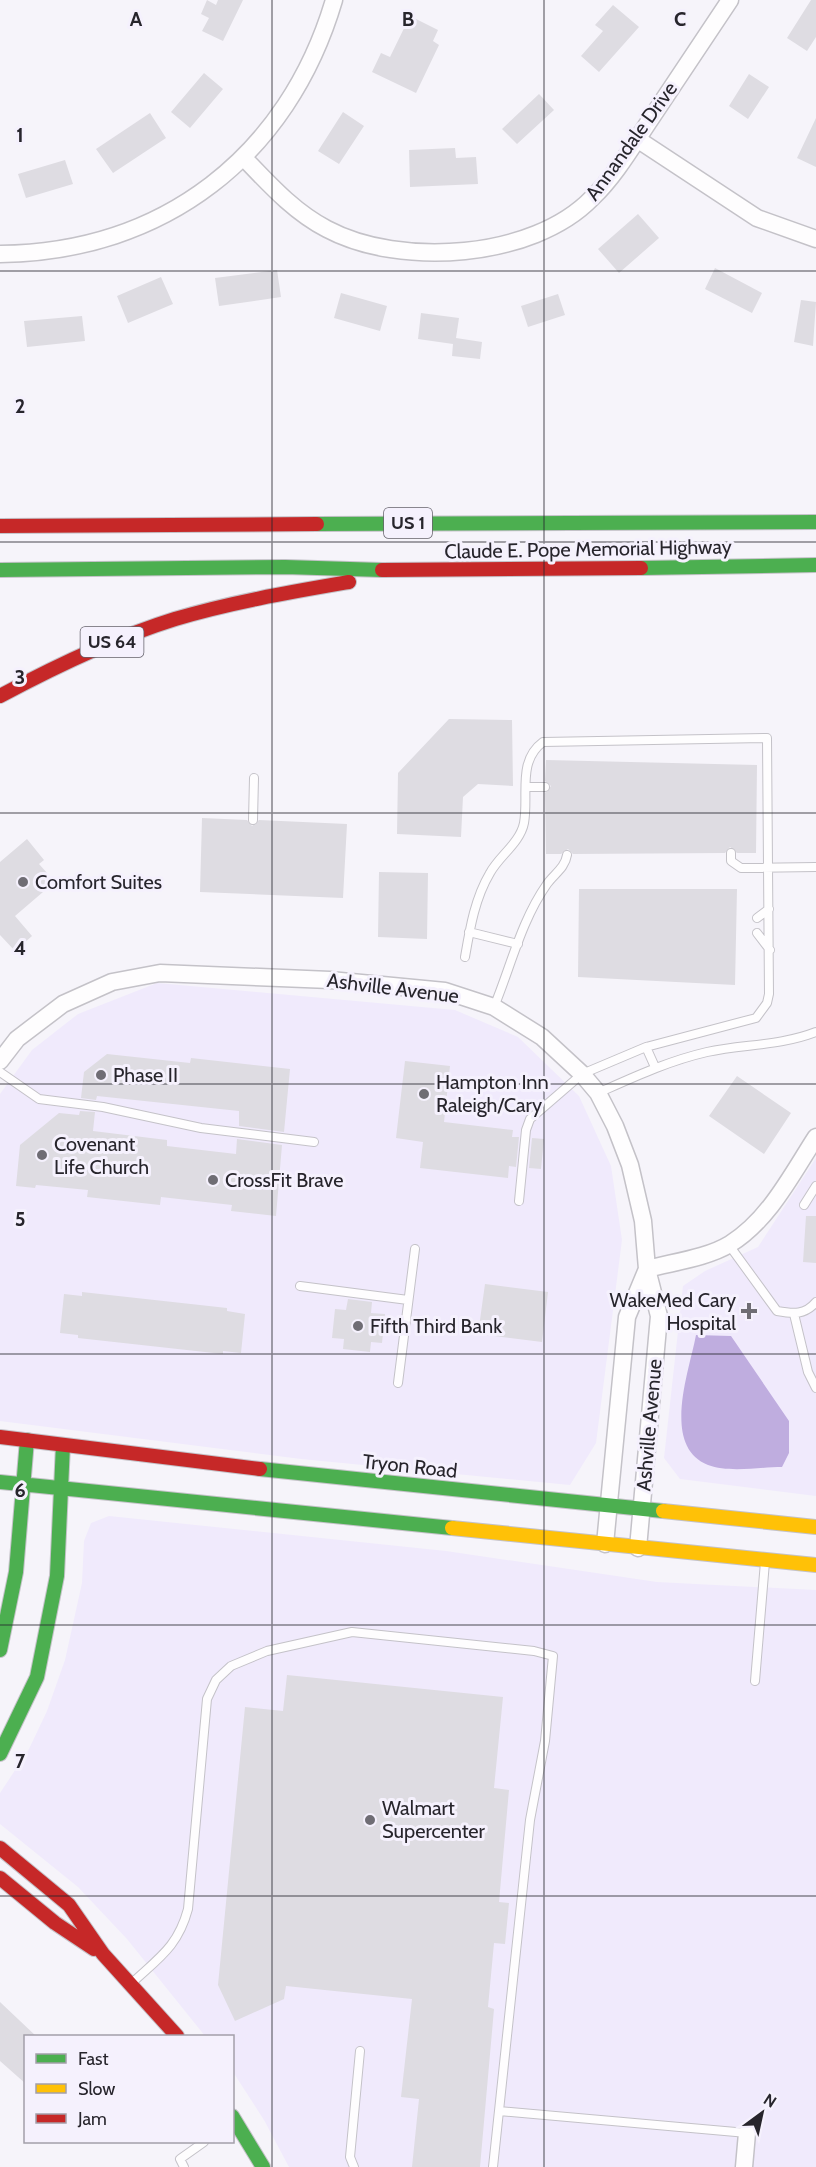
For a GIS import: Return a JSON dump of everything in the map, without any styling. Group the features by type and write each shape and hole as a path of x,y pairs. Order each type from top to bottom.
{"main road":[{"name":"Claude E. Pope Memorial Highway","path":"0,526 816,522"},
{"name":"Claude E. Pope Memorial Highway","path":"0,570 285,567 408,571 816,565"},
{"name":"US 64","path":"0,696 88,652 151,627 230,605 408,571"},
{"name":"Tryon Road","path":"0,1437 294,1473 816,1527"},
{"path":"0,1650 8,1622 18,1560 27,1440"},
{"path":"0,1754 38,1677 57,1576 63,1444"},
{"path":"0,1482 765,1562 816,1565"},
{"path":"0,1848 69,1905 103,1954 175,2035"},
{"path":"0,1878 55,1923 103,1954"},
{"path":"234,2122 263,2167"}],"street":[{"path":"0,254 47,252 125,233 206,191 244,158 277,119 302,81 318,49 334,0"},
{"name":"Annandale Drive","path":"244,158 301,213 342,236 381,247 448,251 510,244 552,228 592,198 637,139 730,0"},
{"path":"637,139 758,218 816,239"},
{"name":"Ashville Avenue","path":"0,1061 18,1039 63,1004 112,982 160,973 386,984 446,991 494,1007 542,1037 582,1074 598,1093 615,1126 630,1165 643,1221 647,1269 659,1316 638,1548"},
{"path":"647,1269 729,1245 750,1230 779,1194 816,1137"},
{"name":"Ashville Avenue","path":"605,1544 627,1317 647,1269"},
{"path":"744,2167 747,2133"}],"lane":[{"path":"465,957 471,921 490,872 524,825 528,760 543,742 767,738 770,950 767,1003 756,1018 646,1047 582,1074 530,1119 526,1130 519,1201"},
{"path":"253,820 254,778"},
{"path":"526,787 544,787"},
{"path":"731,853 731,861 741,868 816,867"},
{"path":"494,1007 524,923 547,884 566,863 567,855"},
{"path":"757,918 769,909"},
{"path":"469,932 518,944"},
{"path":"757,933 770,950"},
{"path":"598,1093 655,1067 708,1052 778,1044 816,1032"},
{"path":"646,1047 655,1067"},
{"path":"0,1072 39,1099 103,1107 201,1128 314,1142"},
{"path":"804,1205 816,1186"},
{"path":"729,1245 777,1311 794,1314 809,1310 816,1302"},
{"path":"398,1383 415,1249"},
{"path":"300,1286 408,1300"},
{"path":"794,1314 808,1372 816,1388"},
{"path":"755,1681 765,1562"},
{"path":"132,1984 174,1945 182,1931 188,1909 207,1699 216,1680 231,1666 267,1651 352,1632 534,1651 553,1656 545,1741 530,1820 493,2167"},
{"path":"354,2167 350,2157 360,2051"},
{"path":"499,2111 747,2133"},
{"path":"184,2167 180,2159 203,2143"}],"shaded area":[{"path":"157,983 455,1010 518,1037 579,1096 611,1166 622,1240 596,1443 570,1485 301,1459 0,1421 0,1094 32,1050 78,1014"},
{"name":"WakeMed Cary Hospital","path":"816,1158 816,1496 680,1479 664,1458 683,1286 705,1271 758,1247"},
{"path":"696,1335 731,1336 789,1421 789,1453 782,1467 725,1469 708,1465 694,1455 685,1442 682,1425 684,1387"},
{"path":"109,1516 446,1551 657,1582 816,1590 816,2167 289,2167 264,2120 234,2074 234,2035 204,2035 127,1939 78,1887 0,1824 0,1793 29,1749 47,1711 65,1660 82,1583 84,1541 91,1523"}],"building":[{"path":"207,0 216,5 218,0 243,0 223,41 202,31 209,18 201,14"},
{"path":"811,0 816,0 816,37 807,51 787,38"},
{"path":"613,5 639,27 599,72 581,56 603,31 595,25"},
{"path":"410,16 438,30 433,41 439,45 416,93 372,72 381,53 390,57"},
{"path":"204,73 223,89 190,128 171,112"},
{"path":"749,74 769,87 748,119 729,106"},
{"path":"539,94 554,110 517,144 502,129"},
{"path":"343,112 364,126 339,164 318,151"},
{"path":"150,113 166,138 113,173 96,149"},
{"path":"816,118 816,167 797,158"},
{"path":"455,148 456,158 476,157 478,184 410,187 409,150"},
{"path":"65,160 73,184 26,198 18,174"},
{"path":"638,214 659,238 619,273 598,249"},
{"path":"715,268 762,293 752,313 705,289"},
{"path":"277,270 281,297 219,306 215,278"},
{"path":"161,277 173,304 128,323 117,296"},
{"path":"341,293 387,306 380,331 334,318"},
{"path":"558,294 565,315 528,327 521,306"},
{"path":"801,300 816,302 813,346 794,342"},
{"path":"421,313 459,318 456,338 482,342 480,359 452,356 453,344 418,339"},
{"path":"82,316 85,341 27,347 24,321"},
{"path":"449,719 512,720 513,786 478,784 463,797 461,837 397,834 398,773"},
{"path":"546,760 757,765 756,853 737,853 730,847 725,853 573,854 568,849 561,854 546,854 545,793 551,786 545,781"},
{"path":"202,818 247,820 252,826 259,820 347,824 343,898 200,892"},
{"name":"Comfort Suites","path":"27,839 44,860 39,864 48,874 43,878 50,886 15,916 32,936 15,951 0,935 0,862"},
{"path":"379,872 428,873 427,939 378,937"},
{"path":"579,889 737,889 735,985 578,977"},
{"path":"107,1054 190,1063 191,1058 290,1069 284,1132 239,1126 239,1111 97,1096 96,1100 81,1098 84,1072"},
{"name":"Hampton Inn Raleigh/Cary","path":"405,1061 450,1066 444,1122 513,1130 512,1137 519,1137 516,1167 509,1166 508,1178 420,1168 423,1142 396,1138"},
{"path":"737,1076 791,1113 764,1154 709,1116"},
{"path":"80,1111 95,1112 93,1131 167,1140 167,1146 236,1154 237,1139 282,1145 276,1216 231,1211 232,1205 161,1197 160,1205 87,1197 88,1190 36,1185 35,1188 16,1186 20,1145 59,1113 79,1115"},
{"path":"532,1138 544,1139 541,1169 529,1168"},
{"path":"806,1216 816,1216 816,1263 803,1262"},
{"path":"485,1284 548,1292 542,1342 478,1334"},
{"path":"82,1292 227,1308 227,1311 245,1314 241,1353 223,1351 223,1354 78,1338 78,1335 60,1333 64,1294 82,1296"},
{"name":"Fifth Third Bank","path":"348,1299 372,1302 371,1313 385,1314 382,1343 371,1342 370,1352 343,1349 344,1339 332,1338 335,1309 346,1310"},
{"name":"Walmart Supercenter","path":"287,1675 503,1697 494,1788 509,1790 499,1902 509,1903 505,1944 494,1943 488,2007 494,2009 480,2167 412,2167 419,2099 401,2097 412,1999 286,1986 284,1999 235,2021 218,1985 245,1707 283,1711"},
{"path":"0,2002 35,2035 24,2035 24,2082 0,2061"}],"traffic: fast":[{"path":"317,524 816,522"},
{"path":"641,568 816,565"},
{"path":"0,570 285,567 382,570"},
{"path":"0,1650 16,1572 27,1440"},
{"path":"0,1754 37,1677 57,1576 63,1445"},
{"path":"260,1469 663,1511"},
{"path":"0,1482 452,1528"},
{"path":"234,2119 263,2167"}],"traffic: slow":[{"path":"663,1511 816,1527"},
{"path":"452,1528 816,1565"}],"traffic: jam":[{"path":"0,526 317,524"},
{"path":"382,570 641,568"},
{"path":"0,696 86,653 175,619 240,602 349,582"},
{"path":"0,1437 260,1469"},
{"path":"0,1848 69,1905 103,1954 176,2035"},
{"path":"0,1878 55,1923 94,1949"}],"place":[{"name":"Comfort Suites","path":"23,882"},
{"name":"Phase II","path":"101,1075"},
{"name":"Hampton Inn Raleigh/Cary","path":"424,1094"},
{"name":"Covenant Life Church","path":"42,1155"},
{"name":"CrossFit Brave","path":"213,1180"},
{"name":"WakeMed Cary Hospital","path":"749,1311"},
{"name":"Fifth Third Bank","path":"358,1326"},
{"name":"Walmart Supercenter","path":"370,1820"}]}
